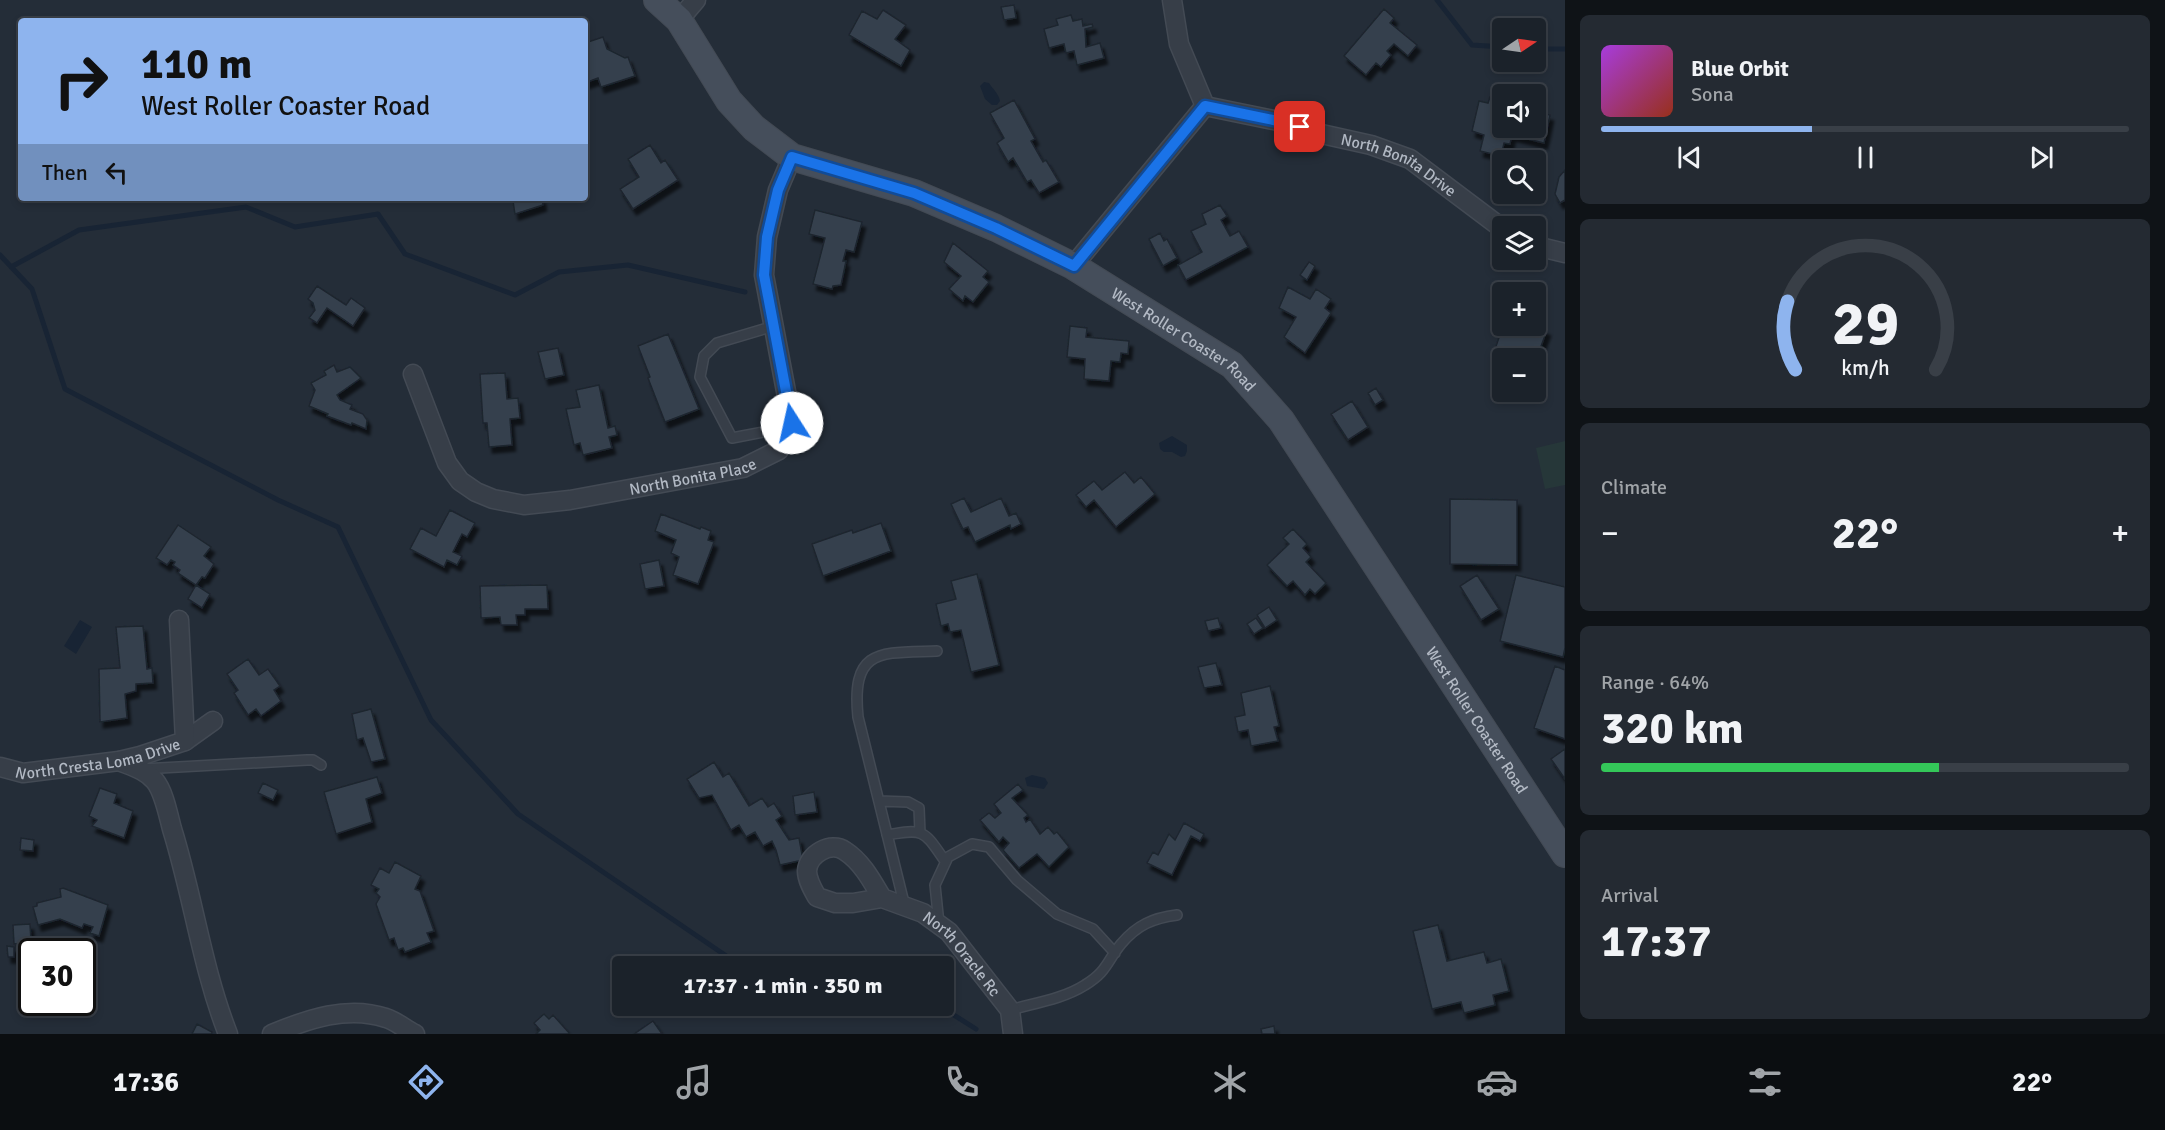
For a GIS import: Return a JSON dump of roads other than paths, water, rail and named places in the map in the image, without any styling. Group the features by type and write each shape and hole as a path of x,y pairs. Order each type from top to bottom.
{"street":[{"name":"West Roller Coaster Road","path":"657,0 679,20 729,101 754,128 792,157 914,193 996,228 1074,266 1232,365 1281,420 1565,854"},
{"path":"679,20 696,0"},
{"path":"1074,266 1205,106 1179,44 1173,0"},
{"name":"North Bonita Drive","path":"1205,106 1283,122 1317,133 1371,145 1410,159 1492,221"},
{"path":"789,428 792,423 764,275 767,237 778,190 792,157"},
{"path":"1546,248 1565,253"},
{"name":"North Bonita Place","path":"413,374 447,463 460,482 493,499 524,505 570,500 743,468 779,450 789,428"},
{"name":"North Cresta Loma Drive","path":"0,767 23,773 118,761 184,741 179,620"},
{"path":"184,741 213,721"},
{"path":"118,761 140,769 155,781 183,865 208,973 228,1034"},
{"name":"North Oracle Rc","path":"882,898 923,913 949,932 1010,1010 1013,1034"},
{"path":"272,1034 309,1020 351,1012 386,1018 415,1034"}],"lane":[{"path":"774,326 717,343 704,356 700,377 732,438 789,428"},
{"path":"904,907 857,708 858,682 864,666 870,659 886,653 937,651"},
{"path":"140,769 308,760 314,760 321,765"},
{"path":"879,801 908,802 919,808 920,833"},
{"path":"887,835 913,831 927,836 945,861"},
{"path":"939,925 935,885 948,857 972,844 989,847 1017,880 1057,914 1093,929 1116,953"},
{"path":"1010,1010 1061,996 1084,986 1104,971 1120,945 1151,919 1177,915"}],"water":[{"path":"984,82 989,83 998,96 1000,101 997,105 992,105 985,99 980,86"},
{"path":"1172,436 1187,445 1185,456 1181,457 1160,449 1159,443"},
{"path":"80,620 92,627 76,654 64,646"},
{"path":"1032,775 1045,778 1048,783 1044,789 1027,786 1025,778"}],"waterway":[{"path":"1437,0 1472,45 1492,46"},
{"path":"1546,49 1565,49"},
{"path":"11,267 79,230 246,207 295,227 378,214 405,254 515,295 559,272 628,265 745,292"},
{"path":"0,255 32,289 65,389 278,500 338,527 431,720 518,814 726,956"},
{"path":"954,1015 976,1029"}]}
